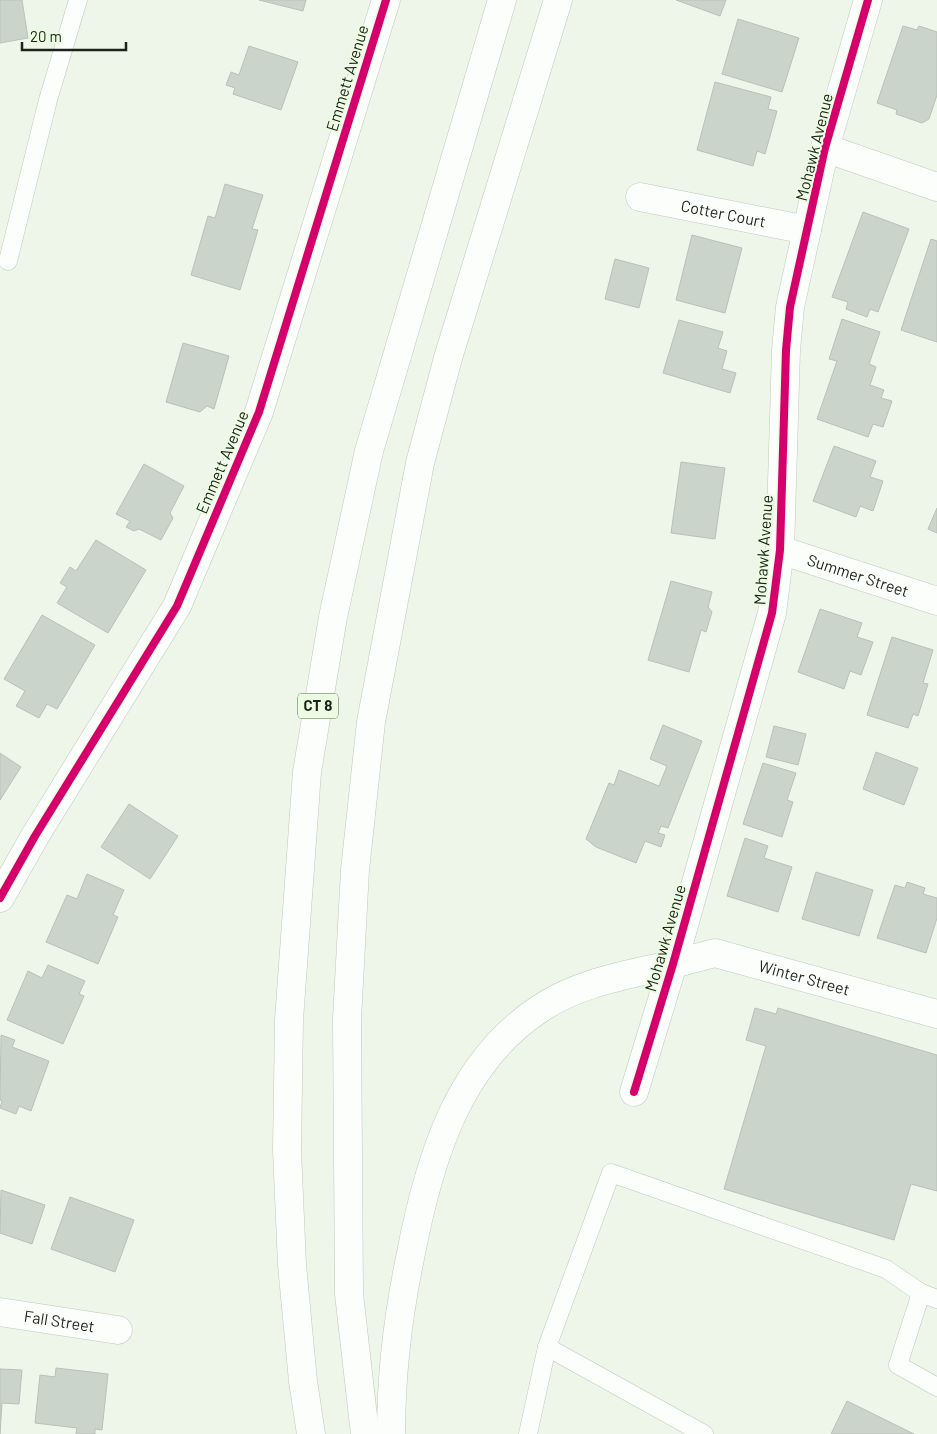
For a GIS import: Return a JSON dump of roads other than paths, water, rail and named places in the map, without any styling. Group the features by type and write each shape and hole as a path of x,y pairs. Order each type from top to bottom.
{"main road":[{"name":"Emmett Avenue","path":"0,898 35,836 177,606 259,412 386,0"},
{"name":"CT 8","path":"311,1434 303,1381 292,1265 287,1150 289,1020 307,772 333,617 369,451 502,0"},
{"path":"365,1434 349,1294 347,1019 355,870 371,722 420,463 448,358 558,0"},
{"name":"Mohawk Avenue","path":"634,1092 673,964 772,612 780,550 786,350 790,307 825,148 868,0"},
{"path":"825,148 937,187"},
{"name":"Cotter Court","path":"640,197 808,230"},
{"name":"Summer Street","path":"780,550 937,601"},
{"name":"Winter Street","path":"391,1434 393,1380 400,1305 416,1226 438,1145 479,1066 540,1008 569,992 715,953 937,1014"},
{"name":"Fall Street","path":"0,1312 118,1330"}],"lane":[{"path":"8,261 48,100 78,0"},
{"path":"528,1434 546,1347 611,1173 886,1269 929,1296 898,1365 937,1387"},
{"path":"546,1347 704,1434"}]}
